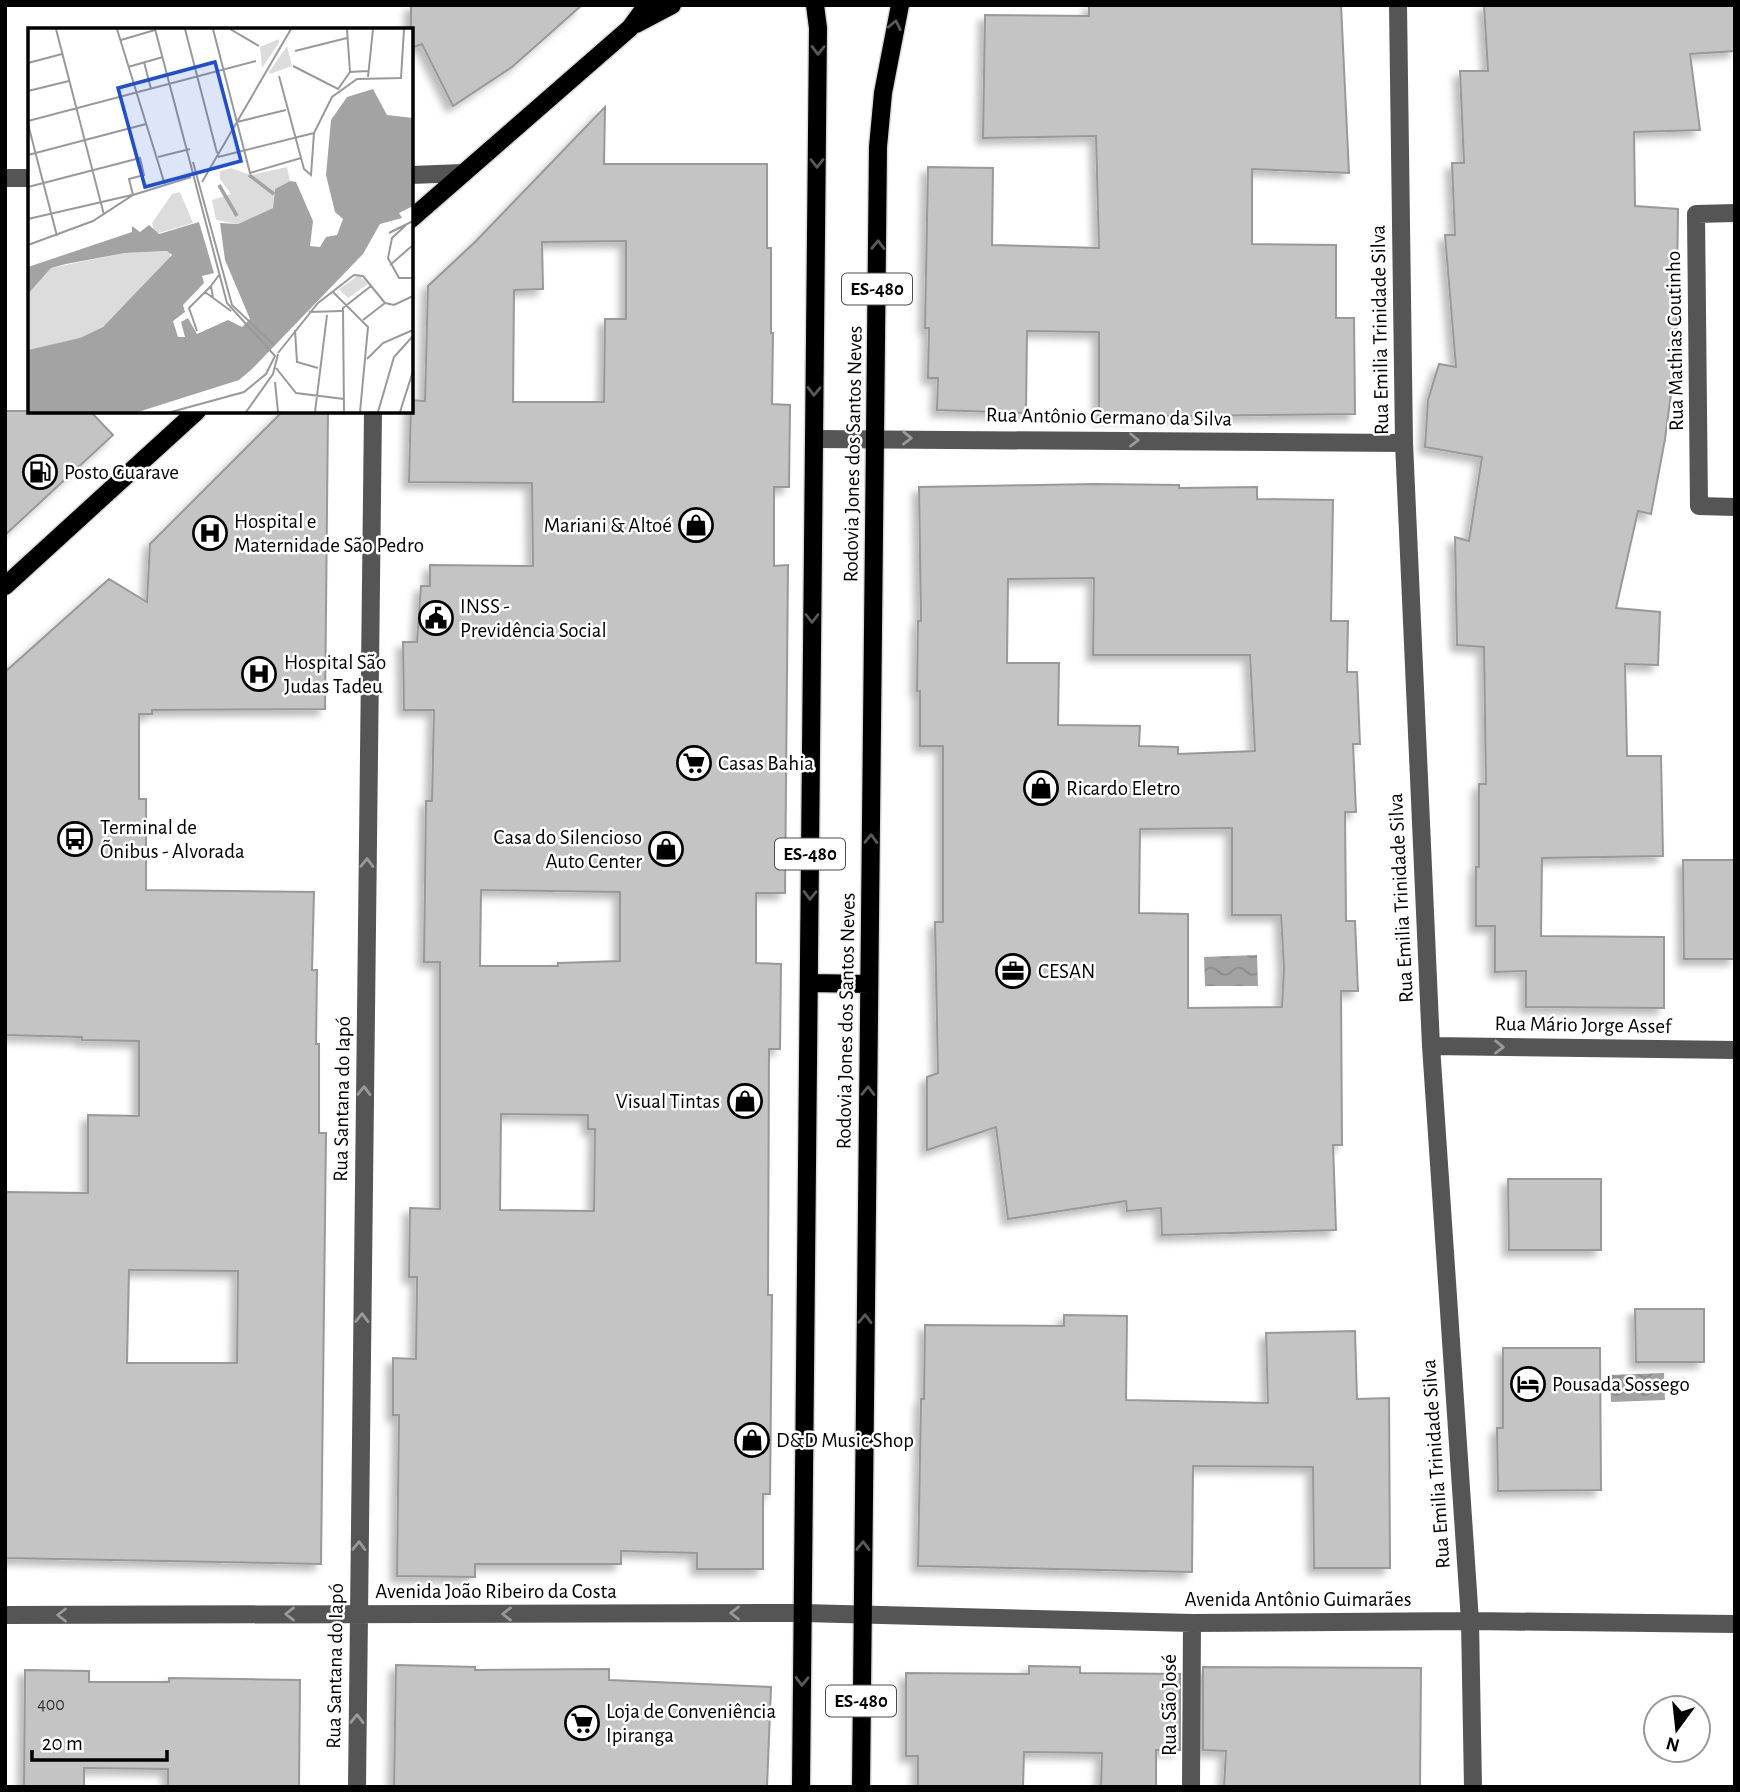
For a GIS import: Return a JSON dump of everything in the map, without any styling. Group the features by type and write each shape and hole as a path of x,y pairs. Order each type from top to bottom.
{"main road":[{"path":"630,28 647,5"},
{"path":"413,217 630,28 671,5"},
{"name":"Rodovia Jones dos Santos Neves","path":"801,1787 818,28 815,5"},
{"name":"Rodovia Jones dos Santos Neves","path":"861,1787 878,147 883,93 900,5"},
{"path":"5,586 195,413"},
{"path":"809,983 869,984"}],"street":[{"name":"Rua Emilia Trinidade Silva","path":"1398,5 1404,443 1431,1046 1470,1621 1473,1787"},
{"path":"413,175 463,173"},
{"path":"5,178 28,177"},
{"name":"Rua Mathias Coutinho","path":"1735,213 1696,214 1699,506 1735,507"},
{"name":"Rua Santana do Iapó","path":"356,1787 373,413"},
{"name":"Rua Antônio Germano da Silva","path":"814,439 1404,443"},
{"name":"Rua Mário Jorge Assef","path":"1431,1046 1735,1050"},
{"name":"Avenida João Ribeiro da Costa","path":"5,1615 862,1614"},
{"name":"Avenida Antônio Guimarães","path":"862,1614 1192,1623 1470,1621 1735,1624"},
{"name":"Rua São José","path":"1191,1787 1192,1623"}],"water":[{"path":"1257,955 1258,986 1205,986 1204,957"},
{"path":"1664,1373 1665,1400 1611,1402 1610,1375"}],"building":[{"path":"411,5 582,5 512,67 453,106 422,44 413,47"},
{"path":"1089,5 1341,5 1349,173 1252,169 1252,244 1336,245 1336,318 1354,318 1355,414 1099,417 1099,332 1027,331 1026,413 937,410 938,378 928,378 929,328 925,328 928,167 993,168 992,245 1099,248 1096,136 983,138 985,15 1089,16"},
{"path":"1484,5 1735,5 1735,51 1690,54 1700,130 1634,132 1635,206 1678,209 1676,357 1665,439 1651,514 1638,511 1616,608 1660,612 1658,665 1625,664 1627,756 1661,756 1663,856 1542,858 1541,936 1664,937 1664,1008 1526,1007 1526,971 1495,972 1495,926 1476,926 1479,784 1486,784 1484,647 1457,645 1455,537 1469,541 1482,457 1425,447 1428,400 1439,364 1456,367 1445,235 1455,235 1452,163 1464,163 1460,71 1488,71"},
{"path":"605,107 604,164 767,164 767,248 771,248 773,333 772,404 790,405 789,487 774,487 774,566 788,565 785,893 756,893 756,963 781,964 780,1049 769,1049 768,1295 772,1295 770,1494 763,1494 763,1569 697,1569 697,1553 621,1551 621,1564 475,1564 475,1577 397,1576 399,1415 393,1415 393,1358 416,1359 417,1277 409,1277 410,1208 440,1209 440,962 424,962 426,801 432,801 434,710 404,710 403,642 417,642 421,586 430,586 430,565 533,566 532,483 409,482 413,400 425,401 428,286 476,241","holes":["626,241 626,319 605,319 604,402 513,402 514,290 543,289 542,242","481,890 620,892 620,961 558,963 558,966 480,966","501,1114 588,1115 588,1129 595,1129 594,1211 500,1210"]},
{"name":"Posto Guarave","path":"5,411 92,413 113,435 5,535"},
{"path":"281,413 328,413 325,709 152,710 152,714 139,714 139,799 146,799 146,890 314,892 312,970 317,970 319,1133 326,1133 321,1564 5,1558 5,1192 88,1193 88,1115 139,1116 139,1041 5,1035 5,672 109,579 147,602 150,544","holes":["129,1270 238,1271 237,1363 127,1363"]},
{"path":"1095,484 1179,485 1179,488 1257,487 1257,499 1333,500 1331,621 1348,621 1347,672 1357,672 1360,744 1353,744 1356,812 1345,812 1346,921 1355,921 1358,991 1341,991 1342,1145 1333,1145 1336,1230 1162,1235 1161,1208 1127,1211 1126,1201 1008,1219 996,1127 927,1150 927,1077 938,1073 935,922 943,922 943,746 920,746 920,691 917,691 918,621 921,621 919,487","holes":["1094,578 1093,655 1250,655 1255,751 1178,754 1178,747 1139,746 1140,726 1058,725 1059,663 1007,663 1008,579","1232,828 1232,915 1281,915 1284,968 1282,1007 1188,1008 1188,914 1139,913 1140,829"]},
{"path":"1683,860 1735,860 1735,959 1684,959"},
{"path":"1508,1179 1601,1179 1601,1250 1509,1250"},
{"path":"1635,1309 1704,1309 1704,1362 1636,1362"},
{"path":"1064,1315 1127,1316 1126,1400 1268,1403 1266,1333 1355,1331 1357,1399 1389,1398 1390,1568 1314,1568 1313,1467 1193,1466 1192,1572 918,1566 925,1325 1064,1326"},
{"path":"1503,1348 1600,1348 1601,1490 1498,1491 1497,1428 1503,1428"},
{"path":"396,1665 475,1667 475,1670 609,1669 609,1680 771,1687 767,1787 394,1787"},
{"path":"1029,1666 1080,1667 1080,1673 1180,1674 1180,1750 1156,1750 1156,1787 1101,1787 1102,1753 1024,1752 1023,1787 918,1787 918,1756 906,1756 906,1673 1029,1674"},
{"path":"1203,1667 1421,1668 1420,1787 1224,1787 1226,1751 1203,1750"},
{"path":"25,1670 89,1671 89,1682 169,1682 169,1678 300,1680 299,1787 168,1787 168,1769 84,1768 84,1787 24,1787"}],"place":[{"name":"Posto Guarave","path":"40,472"},
{"name":"Mariani & Altoé","path":"696,525"},
{"name":"Hospital e Maternidade São Pedro","path":"210,533"},
{"name":"INSS - Previdência Social","path":"436,618"},
{"name":"Hospital São Judas Tadeu","path":"259,674"},
{"name":"Casas Bahia","path":"694,763"},
{"name":"Ricardo Eletro","path":"1041,788"},
{"name":"Terminal de Õnibus - Alvorada","path":"75,839"},
{"name":"Casa do Silencioso Auto Center","path":"666,849"},
{"name":"CESAN","path":"1013,971"},
{"name":"Visual Tintas","path":"745,1101"},
{"name":"Pousada Sossego","path":"1528,1384"},
{"name":"D&D Music Shop","path":"752,1440"},
{"name":"Loja de Conveniência Ipiranga","path":"582,1723"}]}
